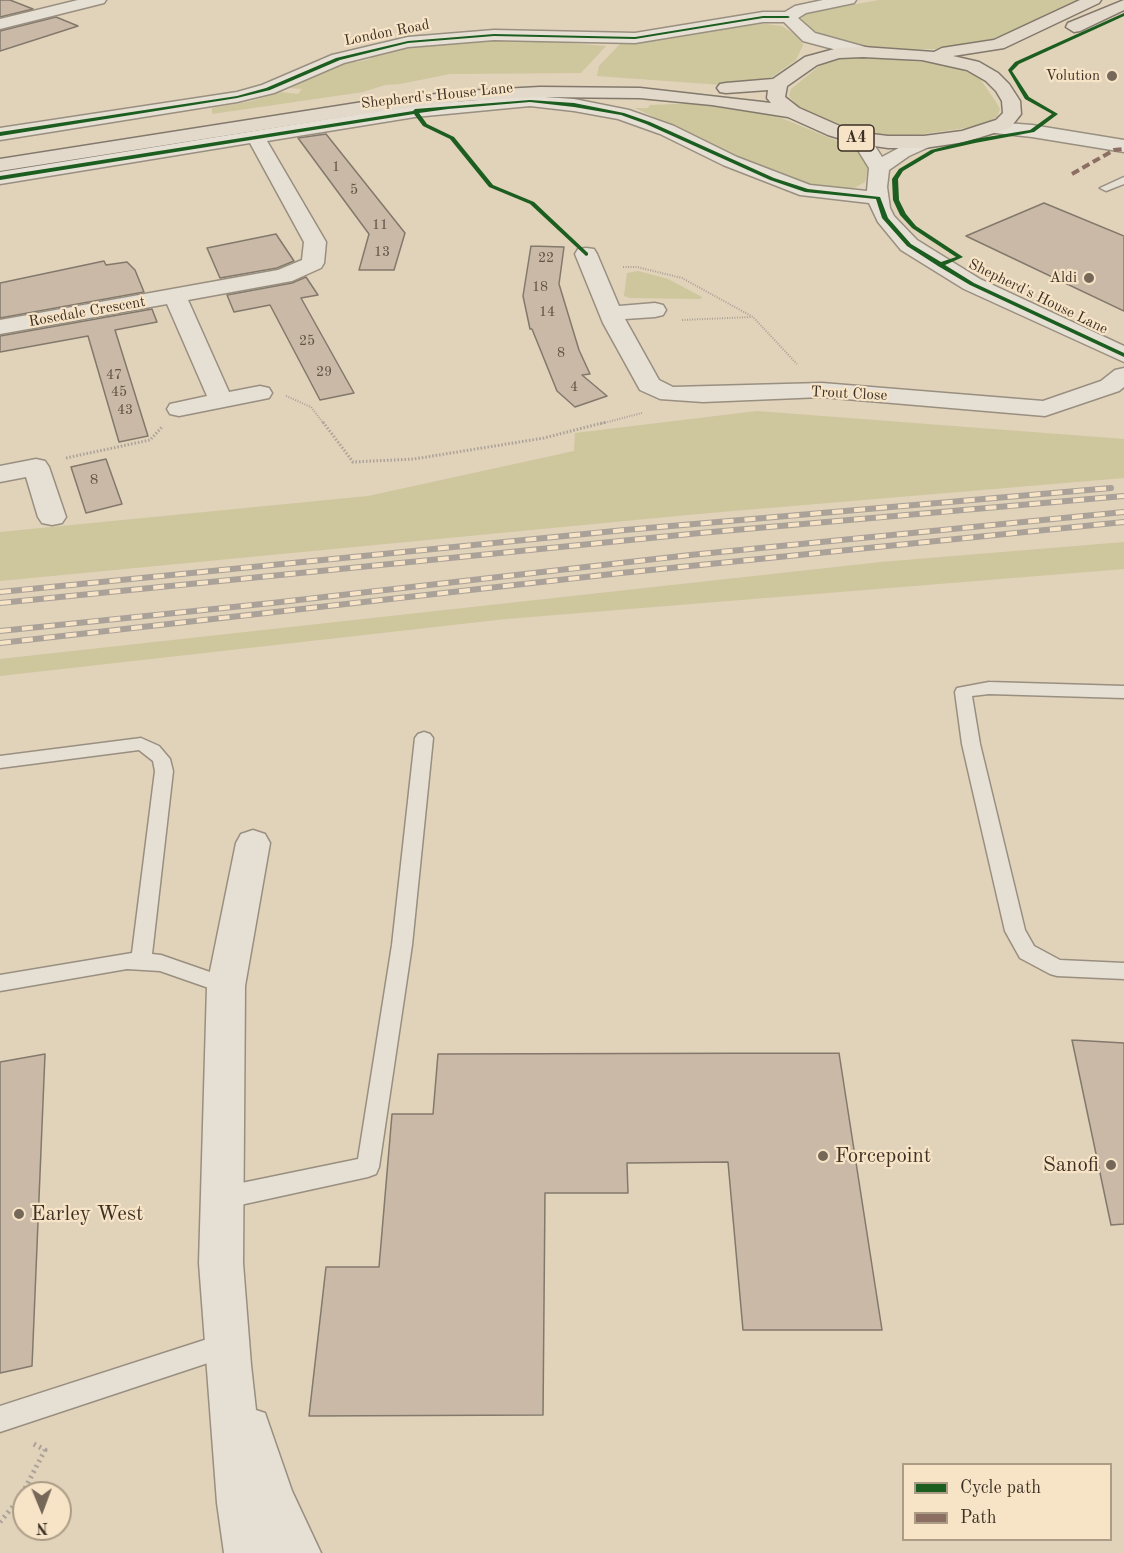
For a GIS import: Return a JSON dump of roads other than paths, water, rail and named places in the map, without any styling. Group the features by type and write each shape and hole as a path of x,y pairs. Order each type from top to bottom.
{"main road":[{"path":"0,153 364,96 444,86 579,80 728,88 778,84 811,61 838,53 922,55 956,52 998,44 1093,0"},
{"path":"992,76 996,65 1124,4"},
{"path":"922,55 963,63 992,76 1003,88 1011,102 1012,109 1009,120 993,128"},
{"path":"778,84 776,98 792,112"},
{"name":"A4","path":"0,165 363,108 464,96 540,92 640,93 712,100 792,112 841,133 861,139 888,142 924,142 965,136 993,128"}],"street":[{"path":"0,24 98,0"},
{"name":"London Road","path":"0,134 237,97 267,89 338,59 408,42 494,35 635,38 763,17 788,17 801,9 848,0"},
{"path":"788,17 809,37 862,52"},
{"path":"809,37 812,49 811,61"},
{"name":"Shepherd's House Lane","path":"0,178 448,107 530,101 574,105 622,114 648,123 730,161 800,189 827,194 878,198"},
{"path":"1011,102 1105,142"},
{"path":"993,128 1032,131 1124,146"},
{"name":"Rosedale Crescent","path":"0,327 284,276 313,263 315,242 255,136"},
{"path":"861,139 879,168 902,152 924,142"},
{"name":"Shepherd's House Lane","path":"879,168 878,198 885,218 909,245 972,284 1124,356"},
{"path":"590,261 612,313 655,310"},
{"path":"175,297 221,401"},
{"name":"Trout Close","path":"612,313 649,386 669,394 703,395 822,390 1045,409 1110,386 1124,375"},
{"path":"178,409 260,393"},
{"path":"0,474 36,467 52,517"},
{"path":"249,1553 241,1503 221,1263 226,986 253,843"},
{"path":"227,1355 270,1499 296,1553"}],"lane":[{"path":"1106,188 1124,180"},
{"path":"1124,692 989,688 963,692 971,744 1016,931 1027,952 1057,968 1124,971"},
{"path":"222,1198 368,1167 402,945 424,738"},
{"path":"0,762 141,744 153,750 161,759 164,771 141,962"},
{"path":"0,983 127,961 161,963 226,986"},
{"path":"0,1419 227,1355"}],"railway":[{"path":"0,592 625,530 1111,488"},
{"path":"0,603 700,533 1124,496"},
{"path":"0,631 272,603 690,555 1124,512"},
{"path":"0,643 621,573 1124,522"}],"place":[{"name":"Volution","path":"1112,76"},
{"name":"Aldi","path":"1089,278"},
{"name":"Forcepoint","path":"823,1156"},
{"name":"Sanofi","path":"1111,1165"},
{"name":"Earley West","path":"19,1214"}]}
